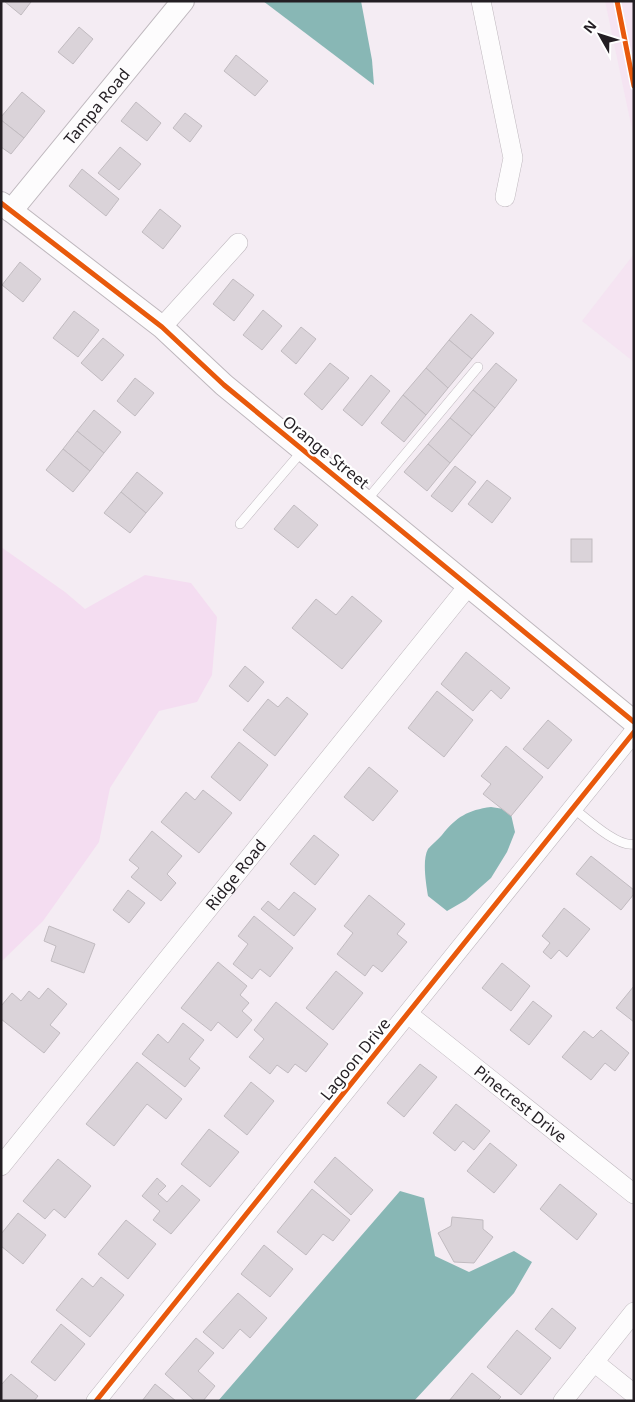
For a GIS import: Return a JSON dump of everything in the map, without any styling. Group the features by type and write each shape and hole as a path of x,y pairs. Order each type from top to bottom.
{"street":[{"name":"Tampa Road","path":"6,207 183,1"},
{"path":"482,1 513,158 505,197"},
{"name":"Orange Street","path":"6,207 162,327 224,385 634,722"},
{"path":"162,327 238,243"},
{"name":"Ridge Road","path":"1,1166 469,585"},
{"name":"Lagoon Drive","path":"96,1401 634,732"},
{"name":"Pinecrest Drive","path":"408,1014 634,1194"},
{"path":"563,1401 634,1312"},
{"path":"594,1362 634,1394"}],"lane":[{"path":"366,501 478,367"},
{"path":"240,524 303,450"},
{"path":"572,808 617,841 629,845 634,844"}],"shaded area":[{"path":"263,1 361,1 372,60 374,85"},
{"path":"605,1 634,1 634,139"},
{"path":"634,254 634,362 582,321"},
{"path":"1,547 65,592 85,609 145,575 191,583 217,617 212,675 197,702 159,711 110,788 99,842 43,921 1,962"},
{"path":"491,807 510,810 515,832 507,852 491,878 466,900 447,911 428,896 425,865 428,849 452,823 463,815"},
{"path":"400,1191 424,1198 435,1256 469,1272 514,1251 532,1262 514,1293 414,1401 218,1401"}],"building":[{"path":"4,1 30,1 31,2 21,15"},
{"path":"79,27 93,39 73,64 58,52"},
{"path":"236,55 268,81 255,96 224,71"},
{"path":"22,92 45,111 24,138 1,120 1,117"},
{"path":"136,102 161,123 147,141 121,121"},
{"path":"185,113 202,126 190,142 173,128"},
{"path":"1,120 24,138 11,154 1,147"},
{"path":"120,147 141,164 119,190 98,173"},
{"path":"82,169 119,199 106,216 69,186"},
{"path":"160,209 181,226 163,249 142,232"},
{"path":"20,262 41,279 23,302 2,285"},
{"path":"233,279 254,295 234,321 213,304"},
{"path":"263,310 282,326 262,350 243,335"},
{"path":"74,311 99,330 78,357 53,338"},
{"path":"471,314 494,333 472,359 449,340"},
{"path":"301,327 316,339 296,364 281,351"},
{"path":"103,338 124,355 102,381 81,363"},
{"path":"449,340 472,359 448,388 426,368"},
{"path":"330,363 349,378 322,410 304,394"},
{"path":"496,363 517,380 495,408 473,390"},
{"path":"426,368 448,388 426,415 403,395"},
{"path":"371,375 390,391 362,426 343,410"},
{"path":"135,378 154,393 135,416 117,401"},
{"path":"473,390 495,408 472,436 450,418"},
{"path":"403,395 426,415 404,442 381,423"},
{"path":"94,410 121,432 104,453 77,431"},
{"path":"450,418 472,436 450,463 428,444"},
{"path":"77,431 104,453 90,471 63,449"},
{"path":"428,444 450,463 427,491 404,472"},
{"path":"63,449 90,471 73,492 46,470"},
{"path":"455,466 476,482 452,512 431,496"},
{"path":"137,472 163,493 146,513 121,492"},
{"path":"487,480 511,498 492,523 468,504"},
{"path":"121,492 146,513 130,533 104,513"},
{"path":"294,505 318,525 298,548 274,529"},
{"path":"571,539 592,539 592,562 571,562"},
{"path":"352,596 382,621 342,669 292,628 316,599 336,615"},
{"path":"466,652 510,688 501,699 491,690 473,711 441,684"},
{"path":"245,666 264,682 248,702 229,686"},
{"path":"437,691 473,720 444,757 408,728"},
{"path":"287,697 308,714 275,756 243,730 268,699 278,707"},
{"path":"548,720 572,740 548,769 523,749"},
{"path":"239,742 268,765 240,801 211,777"},
{"path":"506,746 543,777 511,816 483,794 491,784 481,776"},
{"path":"369,767 398,791 373,821 344,797"},
{"path":"203,790 232,813 199,853 161,822 186,792 195,800"},
{"path":"152,831 182,856 167,874 176,883 161,901 131,877 139,868 129,860"},
{"path":"314,835 339,855 315,885 290,864"},
{"path":"591,856 634,890 634,894 621,910 576,874"},
{"path":"128,890 145,903 129,923 113,910"},
{"path":"294,892 316,909 294,936 261,909 268,901 279,910"},
{"path":"369,895 405,924 397,934 407,942 382,972 373,965 365,976 337,954 353,933 344,926"},
{"path":"564,908 590,929 567,957 559,950 551,959 543,952 550,943 542,936"},
{"path":"254,916 293,948 270,977 260,969 252,979 233,964 248,944 238,936"},
{"path":"49,926 95,944 84,973 51,961 56,946 44,941"},
{"path":"218,962 247,986 240,995 249,1003 242,1011 252,1020 237,1038 218,1022 211,1031 181,1008"},
{"path":"502,963 530,986 511,1011 482,988"},
{"path":"336,971 363,993 333,1030 306,1008"},
{"path":"634,986 634,1022 616,1008"},
{"path":"48,988 67,1004 50,1025 60,1033 44,1053 1,1019 1,1006 12,993 21,1001 29,991 39,999"},
{"path":"533,1001 552,1016 529,1045 510,1030"},
{"path":"276,1002 328,1044 306,1072 295,1064 288,1073 277,1065 270,1074 249,1057 264,1039 254,1030"},
{"path":"183,1023 204,1040 189,1059 200,1068 185,1087 142,1054 158,1034 168,1043"},
{"path":"601,1030 629,1053 615,1071 605,1063 591,1080 562,1057 584,1031 593,1038"},
{"path":"137,1062 182,1099 166,1119 147,1104 114,1146 86,1124"},
{"path":"420,1064 437,1077 404,1117 387,1103"},
{"path":"251,1082 274,1101 247,1135 224,1116"},
{"path":"456,1104 490,1131 474,1150 463,1141 455,1151 433,1133"},
{"path":"209,1129 239,1152 210,1187 181,1164"},
{"path":"490,1143 517,1165 494,1193 467,1171"},
{"path":"335,1157 373,1190 351,1215 314,1182"},
{"path":"58,1159 91,1186 65,1218 54,1209 45,1219 23,1201"},
{"path":"157,1178 166,1186 158,1194 167,1202 182,1185 200,1200 171,1234 153,1220 160,1211 142,1196"},
{"path":"560,1184 597,1214 577,1240 540,1209"},
{"path":"312,1189 350,1220 333,1241 323,1234 306,1255 277,1232"},
{"path":"18,1213 46,1235 23,1264 1,1246 1,1234"},
{"path":"452,1217 483,1220 483,1229 493,1237 474,1263 454,1262 438,1233 451,1226"},
{"path":"126,1220 156,1244 128,1279 98,1254"},
{"path":"264,1245 293,1269 270,1297 241,1274"},
{"path":"101,1277 124,1295 90,1337 56,1310 82,1278 93,1287"},
{"path":"238,1293 267,1318 250,1338 240,1329 223,1349 203,1332"},
{"path":"552,1308 576,1328 560,1349 535,1329"},
{"path":"61,1324 85,1344 55,1381 31,1362"},
{"path":"517,1330 551,1358 521,1395 487,1367"},
{"path":"196,1338 214,1353 198,1371 215,1386 203,1401 195,1401 165,1374"},
{"path":"472,1373 501,1397 497,1401 449,1401"},
{"path":"11,1374 38,1396 34,1401 1,1401 1,1385"},
{"path":"155,1384 176,1401 142,1401"}],"cycle path":[{"path":"617,1 634,86"},
{"path":"1,203 162,327 224,385 634,722"},
{"path":"96,1401 634,732"}]}
